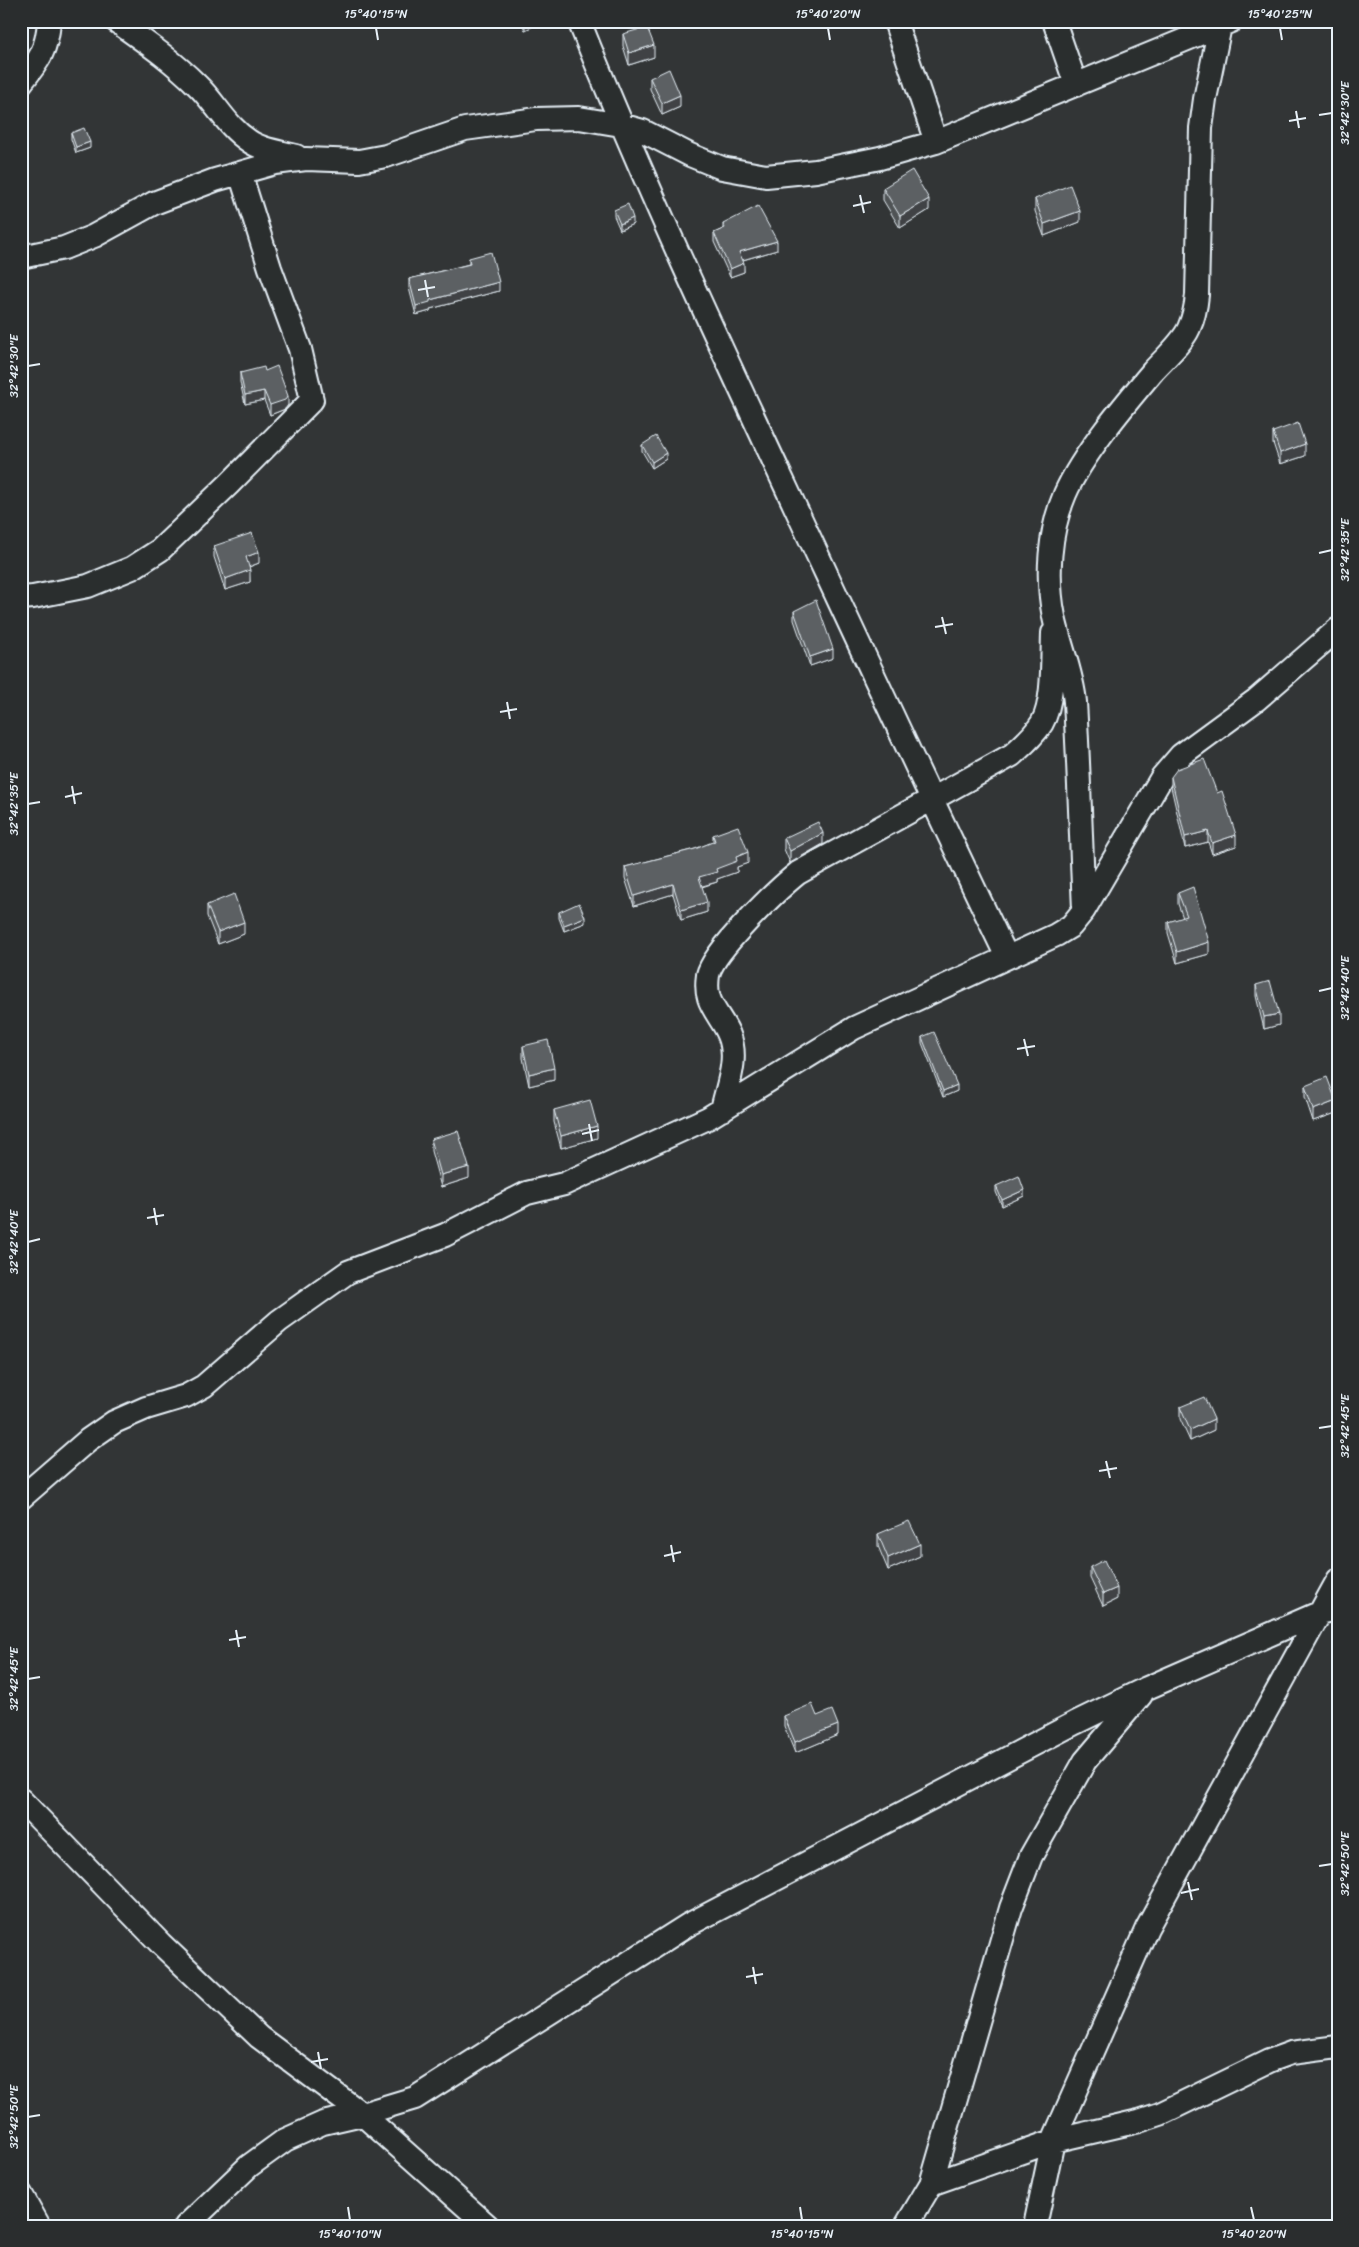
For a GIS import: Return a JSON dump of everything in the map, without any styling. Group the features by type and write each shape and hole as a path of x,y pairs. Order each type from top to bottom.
{"street":[{"path":"21,83 40,60 48,40 49,21"},
{"path":"116,21 170,59 199,86 247,140 255,145 306,159"},
{"path":"578,21 621,125 931,801 1008,958"},
{"path":"896,21 936,142"},
{"path":"1054,21 1076,85"},
{"path":"21,256 45,253 72,245 94,236 154,203 214,180 275,163 306,159 360,161 386,156 466,129 536,119 579,118 621,125 643,131 690,155 722,168 766,176 816,171 880,158 936,142 1224,23"},
{"path":"722,1110 733,1060 729,1035 709,999 708,974 719,955 784,884 798,873 1012,755 1031,737 1043,721 1048,704 1054,618 1051,594 1052,547 1055,524 1066,493 1085,460 1128,401 1189,330 1195,313 1197,295 1200,128 1205,99 1224,23"},
{"path":"21,598 88,586 132,568 160,550 230,484 312,400 300,349 270,268 240,173"},
{"path":"1054,618 1068,662 1074,699 1084,910"},
{"path":"21,1498 88,1440 114,1422 146,1408 186,1396 204,1386 280,1320 348,1272 445,1235 527,1193 564,1184 708,1118 854,1028 1056,936 1071,926 1084,910 1162,777 1181,755 1256,700 1338,629"},
{"path":"1035,2226 1052,2141 1147,1928 1329,1611 1338,1580"},
{"path":"186,2226 249,2166 277,2145 323,2123 407,2101 426,2093 688,1925 1075,1723 1147,1688 1329,1611"},
{"path":"906,2226 931,2184 1011,1908 1031,1856 1085,1761 1147,1688"},
{"path":"21,1800 161,1944 259,2037 362,2114 488,2226"},
{"path":"931,2184 1052,2141 1139,2121 1160,2114 1269,2061 1291,2053 1338,2047"},
{"path":"21,2194 39,2226"}],"building":[{"path":"647,27 654,45 629,53 623,34"},
{"path":"669,69 680,95 662,103 650,78"},
{"path":"84,128 90,142 76,147 71,133"},
{"path":"912,170 929,199 900,216 883,188"},
{"path":"1070,185 1080,211 1044,224 1035,199"},
{"path":"628,204 633,218 620,224 614,210"},
{"path":"758,206 777,241 739,252 744,263 730,269 714,233 725,228 723,224"},
{"path":"491,252 499,282 430,300 430,302 416,306 409,279 470,264 469,258"},
{"path":"277,366 288,396 285,400 270,405 264,391 245,395 240,373 264,367 265,371"},
{"path":"1298,423 1305,444 1280,453 1273,432"},
{"path":"656,436 666,453 652,462 642,445"},
{"path":"252,533 259,552 246,557 250,570 225,579 214,546"},
{"path":"816,600 833,649 810,657 794,611"},
{"path":"1204,759 1217,793 1222,791 1236,835 1212,843 1208,831 1185,837 1171,777 1177,769"},
{"path":"818,822 823,833 790,851 784,838"},
{"path":"738,826 748,852 736,857 737,861 716,869 717,872 699,877 707,902 681,910 673,884 634,896 625,867 695,849 715,841 713,835"},
{"path":"1193,887 1209,942 1177,952 1168,922 1187,916 1178,893"},
{"path":"234,894 244,922 218,932 207,905"},
{"path":"579,903 585,917 564,925 559,912"},
{"path":"1270,981 1279,1014 1264,1017 1256,985"},
{"path":"934,1032 957,1085 943,1091 922,1037"},
{"path":"548,1040 554,1068 529,1074 523,1046"},
{"path":"1327,1077 1336,1101 1313,1110 1305,1086"},
{"path":"590,1100 597,1126 561,1136 554,1110"},
{"path":"458,1131 469,1167 441,1175 431,1139"},
{"path":"1019,1176 1024,1190 1002,1200 996,1186"},
{"path":"1204,1397 1214,1419 1190,1430 1180,1407"},
{"path":"909,1521 920,1544 888,1558 878,1534"},
{"path":"1104,1560 1117,1588 1103,1594 1090,1567"},
{"path":"812,1704 817,1716 832,1710 838,1725 795,1742 784,1716"}]}
